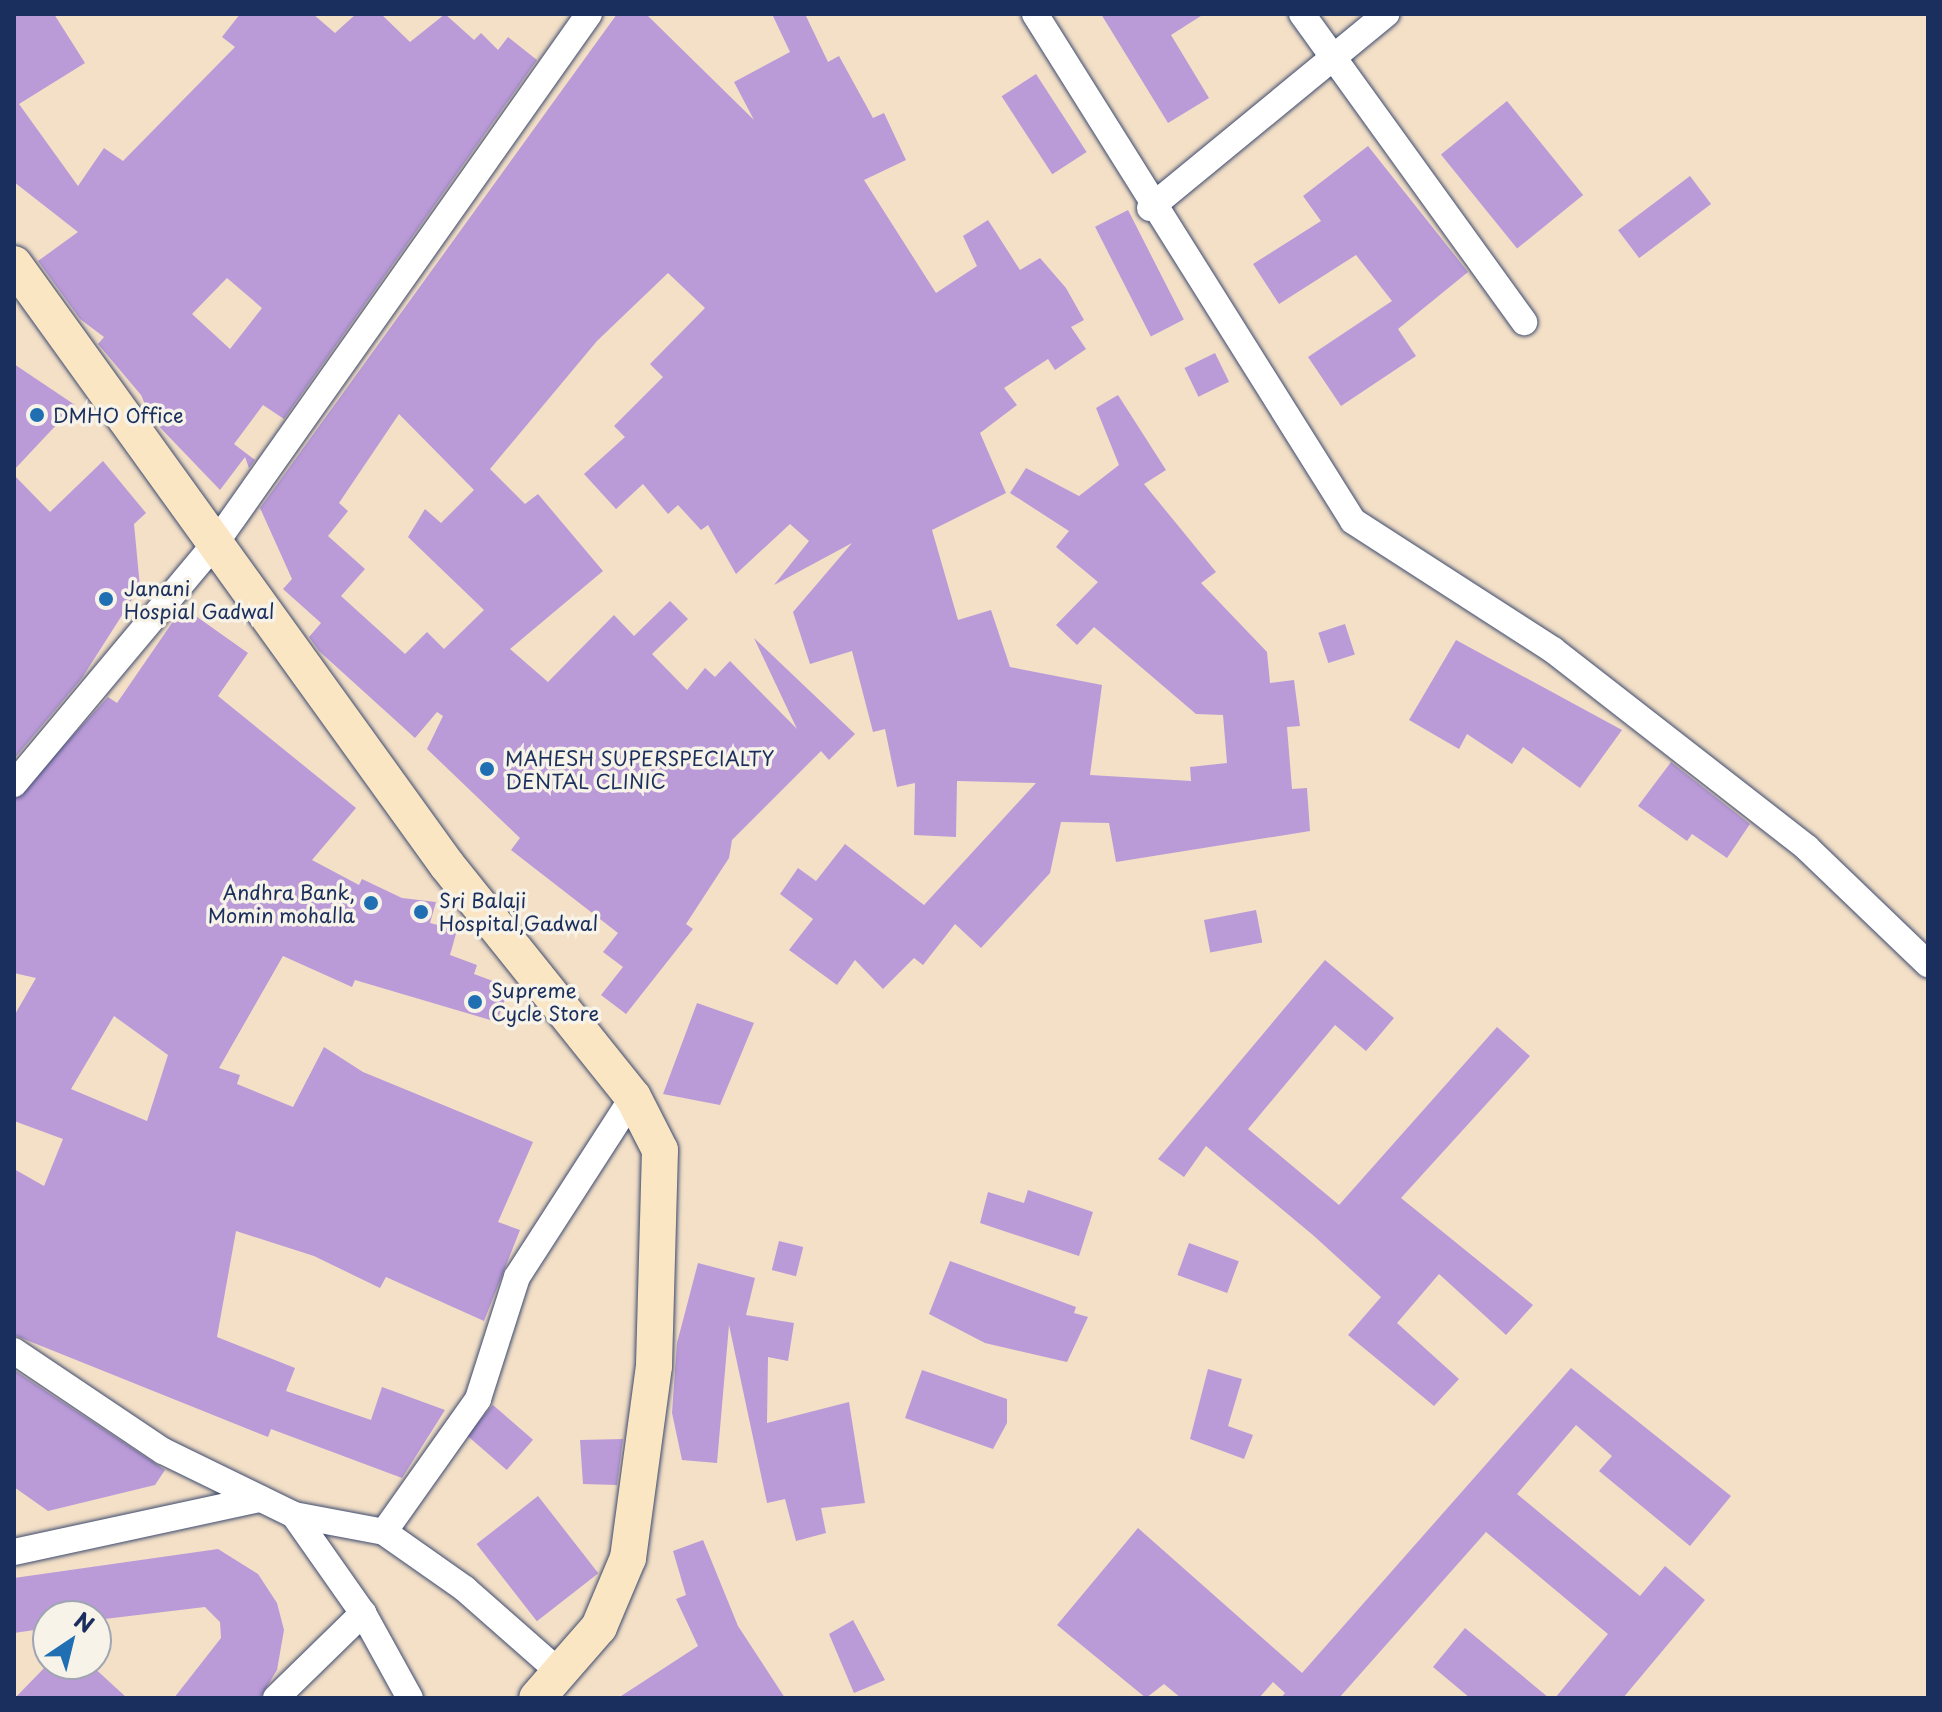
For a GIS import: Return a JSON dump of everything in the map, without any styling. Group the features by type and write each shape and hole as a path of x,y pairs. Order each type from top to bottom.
{"main road":[{"path":"14,264 217,541 447,865 633,1097 660,1150 654,1366 620,1586 599,1627 548,1684"}],"street":[{"path":"14,784 217,541 589,14"},
{"path":"1035,14 1150,208 1353,521 1553,650 1807,848 1928,964"},
{"path":"1302,14 1331,60 1524,322"},
{"path":"1150,208 1386,14"},
{"path":"384,1532 478,1399 517,1277 633,1097"},
{"path":"14,1351 163,1451 260,1499 294,1515 384,1532 465,1589 548,1684"},
{"path":"14,1552 260,1499"},
{"path":"294,1515 363,1613 410,1698"},
{"path":"276,1698 363,1613"}],"building":[{"path":"14,14 54,14 85,63 19,104 78,186 104,148 123,161 235,47 222,37 240,14 313,14 335,33 356,14 381,14 410,42 445,14 474,40 481,33 498,50 508,37 537,60 284,419 263,405 234,444 255,460 249,468 245,457 220,490 151,418 141,395 98,344 104,337 80,319 38,261 78,232 14,182","holes":["227,278 262,308 230,349 192,314"]},
{"path":"617,14 646,14 754,120 734,82 790,52 772,14 805,14 828,62 839,56 873,118 884,113 906,160 864,180 936,293 977,266 963,236 988,220 1020,270 1040,258 1066,288 1084,320 1071,327 1086,349 1055,370 1048,359 1004,388 1017,405 980,433 1006,493 932,530 958,620 991,610 1010,667 1102,685 1090,775 1191,781 1190,767 1227,763 1223,715 1196,714 1094,627 1077,645 1056,625 1098,582 1056,547 1069,531 1010,493 1026,468 1079,496 1119,465 1096,408 1118,395 1166,470 1144,484 1216,572 1201,583 1267,652 1270,683 1294,680 1300,726 1287,727 1292,789 1307,788 1310,831 1116,862 1109,823 1061,822 1050,873 981,948 955,924 923,965 914,958 883,989 855,960 837,985 789,950 813,919 780,894 798,868 816,881 845,844 924,905 1036,783 957,781 956,837 914,835 915,783 897,787 885,729 873,732 852,651 810,664 793,612 852,543 774,585 809,541 790,524 736,574 708,525 701,530 678,505 668,514 643,484 616,509 584,474 625,437 614,426 663,377 650,364 705,308 668,273 597,341 490,469 525,504 538,494 603,571 510,649 548,682 614,615 634,636 670,601 688,619 652,654 687,690 705,668 715,677 730,661 797,729 754,638 855,734 829,760 821,751 732,840 729,858 686,924 693,929 626,1014 601,995 623,967 603,952 618,933 511,850 520,838 427,749 443,716 437,712 415,738 319,651 309,637 321,623 283,589 292,579 260,508","holes":["399,414 474,490 441,523 425,509 408,537 484,610 444,649 427,632 405,654 341,596 365,569 328,536 348,511 339,503"]},
{"path":"1101,14 1204,14 1171,35 1209,98 1168,123"},
{"path":"1036,74 1087,152 1052,174 1002,96"},
{"path":"1507,101 1583,195 1517,249 1441,154"},
{"path":"1368,146 1468,272 1398,329 1416,356 1341,406 1308,357 1392,301 1356,255 1279,304 1253,264 1321,221 1303,196"},
{"path":"1690,176 1711,204 1639,258 1618,230"},
{"path":"1128,210 1184,320 1151,336 1095,227"},
{"path":"1215,353 1229,382 1198,397 1184,368"},
{"path":"14,364 75,405 14,470"},
{"path":"103,461 146,513 134,524 140,587 82,678 14,759 14,475 50,512"},
{"path":"183,607 248,653 218,696 356,808 312,860 359,885 362,879 402,898 436,902 430,923 457,930 450,955 477,965 474,974 509,987 497,1022 355,980 352,987 283,956 219,1068 240,1075 237,1084 293,1107 324,1047 363,1072 533,1142 498,1222 520,1230 484,1321 386,1277 380,1288 314,1256 236,1231 217,1337 295,1368 286,1391 371,1420 382,1387 445,1410 402,1478 271,1429 268,1437 14,1335 14,1169 44,1186 63,1139 14,1121 14,1016 36,978 14,973 14,800 108,697 117,703","holes":["114,1016 168,1055 147,1121 71,1089"]},
{"path":"1345,624 1355,654 1328,663 1318,633"},
{"path":"1456,640 1622,730 1580,788 1523,747 1512,764 1467,734 1459,749 1409,720"},
{"path":"1671,762 1750,824 1727,858 1692,834 1687,841 1638,806"},
{"path":"1256,910 1262,942 1210,953 1204,920"},
{"path":"1325,960 1394,1018 1366,1051 1335,1025 1248,1129 1339,1205 1497,1027 1530,1056 1401,1198 1533,1305 1506,1335 1439,1274 1397,1323 1459,1379 1434,1406 1348,1335 1381,1297 1314,1236 1206,1146 1184,1177 1158,1159"},
{"path":"697,1003 754,1023 720,1105 663,1094"},
{"path":"1028,1190 1093,1212 1079,1256 980,1223 988,1192 1024,1203"},
{"path":"779,1241 803,1247 796,1276 772,1270"},
{"path":"1189,1243 1239,1261 1227,1293 1177,1275"},
{"path":"950,1261 1076,1307 1074,1313 1088,1317 1067,1362 985,1343 929,1314"},
{"path":"698,1263 755,1278 746,1315 794,1323 788,1361 768,1357 767,1423 849,1402 865,1503 821,1508 826,1533 796,1541 785,1499 767,1503 729,1325 717,1463 682,1460 672,1413 677,1343"},
{"path":"1571,1368 1731,1496 1690,1546 1599,1471 1612,1456 1576,1425 1517,1494 1640,1596 1665,1566 1705,1600 1623,1698 1555,1698 1608,1634 1486,1532 1339,1698 1281,1698 1285,1693 1273,1682 1259,1698 1181,1698 1164,1684 1146,1698 1057,1625 1138,1528 1302,1673"},
{"path":"1208,1369 1242,1379 1228,1426 1253,1435 1244,1459 1190,1439"},
{"path":"14,1370 165,1470 155,1485 48,1511 14,1487"},
{"path":"922,1370 1007,1399 1007,1423 993,1449 905,1418"},
{"path":"493,1405 533,1440 507,1470 467,1435"},
{"path":"623,1439 617,1485 583,1484 580,1440"},
{"path":"538,1496 598,1573 537,1621 477,1544"},
{"path":"703,1540 738,1626 785,1698 618,1698 698,1646 676,1599 686,1595 673,1551"},
{"path":"218,1549 258,1574 277,1603 284,1630 277,1670 260,1698 174,1698 221,1638 220,1622 205,1607 112,1618 112,1600 32,1600 32,1630 14,1633 14,1578"},
{"path":"853,1620 885,1680 854,1693 829,1634"},
{"path":"1465,1628 1549,1698 1470,1698 1433,1667"},
{"path":"32,1680 107,1680 127,1698 15,1698"}],"place":[{"name":"DMHO Office","path":"37,415"},
{"name":"Janani Hospial Gadwal","path":"106,599"},
{"name":"MAHESH SUPERSPECIALTY DENTAL CLINIC","path":"487,769"},
{"name":"Andhra Bank, Momin mohalla","path":"371,903"},
{"name":"Sri Balaji Hospital,Gadwal","path":"421,912"},
{"name":"Supreme Cycle Store","path":"475,1002"}]}
